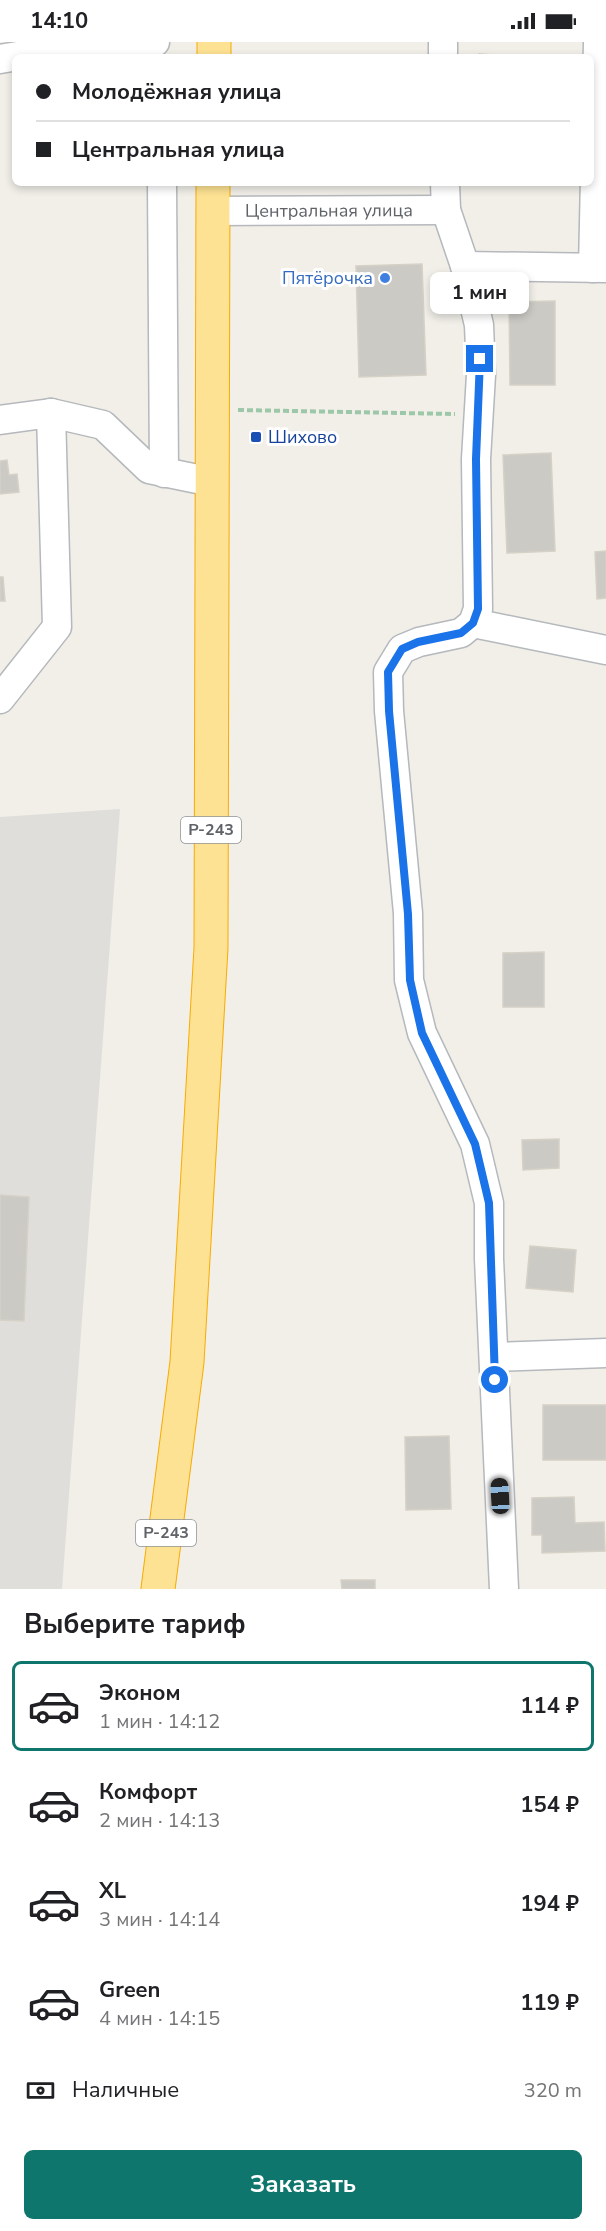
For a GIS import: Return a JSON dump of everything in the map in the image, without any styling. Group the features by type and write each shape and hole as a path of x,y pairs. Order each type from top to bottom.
{"highway":[{"name":"Р-243","path":"158,1589 188,1362 211,948 213,197"}],"street":[{"path":"30,54 66,48 155,42"},
{"path":"465,266 599,268 601,148 598,42"},
{"path":"162,186 164,473"},
{"name":"Центральная улица","path":"213,197 445,196 479,325 481,375 476,459 479,523 476,577 478,609 473,623"},
{"path":"0,699 57,627 51,412"},
{"path":"0,420 51,412 103,425 149,469 212,482"},
{"path":"504,1589 489,1203 475,1144 422,1033 410,980 408,914 389,711 388,672 402,649 418,642 461,633 473,623 606,650"},
{"path":"494,1357 606,1353"}],"path":[{"path":"234,410 479,414"}],"shaded area":[{"path":"120,809 62,1589 0,1589 0,817"}],"building":[{"path":"422,264 426,375 359,377 356,266"},
{"path":"555,301 555,385 510,385 509,302"},
{"path":"551,453 555,551 507,553 503,455"},
{"path":"7,460 9,475 17,474 19,492 0,494 0,461"},
{"path":"606,551 606,598 597,599 595,552"},
{"path":"0,577 3,577 5,601 0,601"},
{"path":"544,952 544,1007 503,1007 503,953"},
{"path":"559,1139 559,1168 523,1170 522,1140"},
{"path":"0,1195 29,1197 24,1321 0,1320"},
{"path":"530,1246 576,1250 573,1292 526,1288"},
{"path":"543,1405 606,1405 606,1460 543,1460"},
{"path":"449,1436 451,1509 406,1510 405,1437"},
{"path":"574,1497 575,1523 604,1522 605,1551 542,1553 542,1535 532,1535 532,1498"},
{"path":"341,1580 375,1580 375,1589 342,1589"}],"place":[{"name":"Пятёрочка","path":"385,278"},
{"name":"Шихово","path":"256,437"}],"route":[{"path":"480,359 476,459 479,523 476,577 478,609 473,623 461,633 444,639 418,642 402,649 388,672 389,711 408,914 410,980 422,1033 475,1144 489,1203 489,1259 495,1380"}]}
